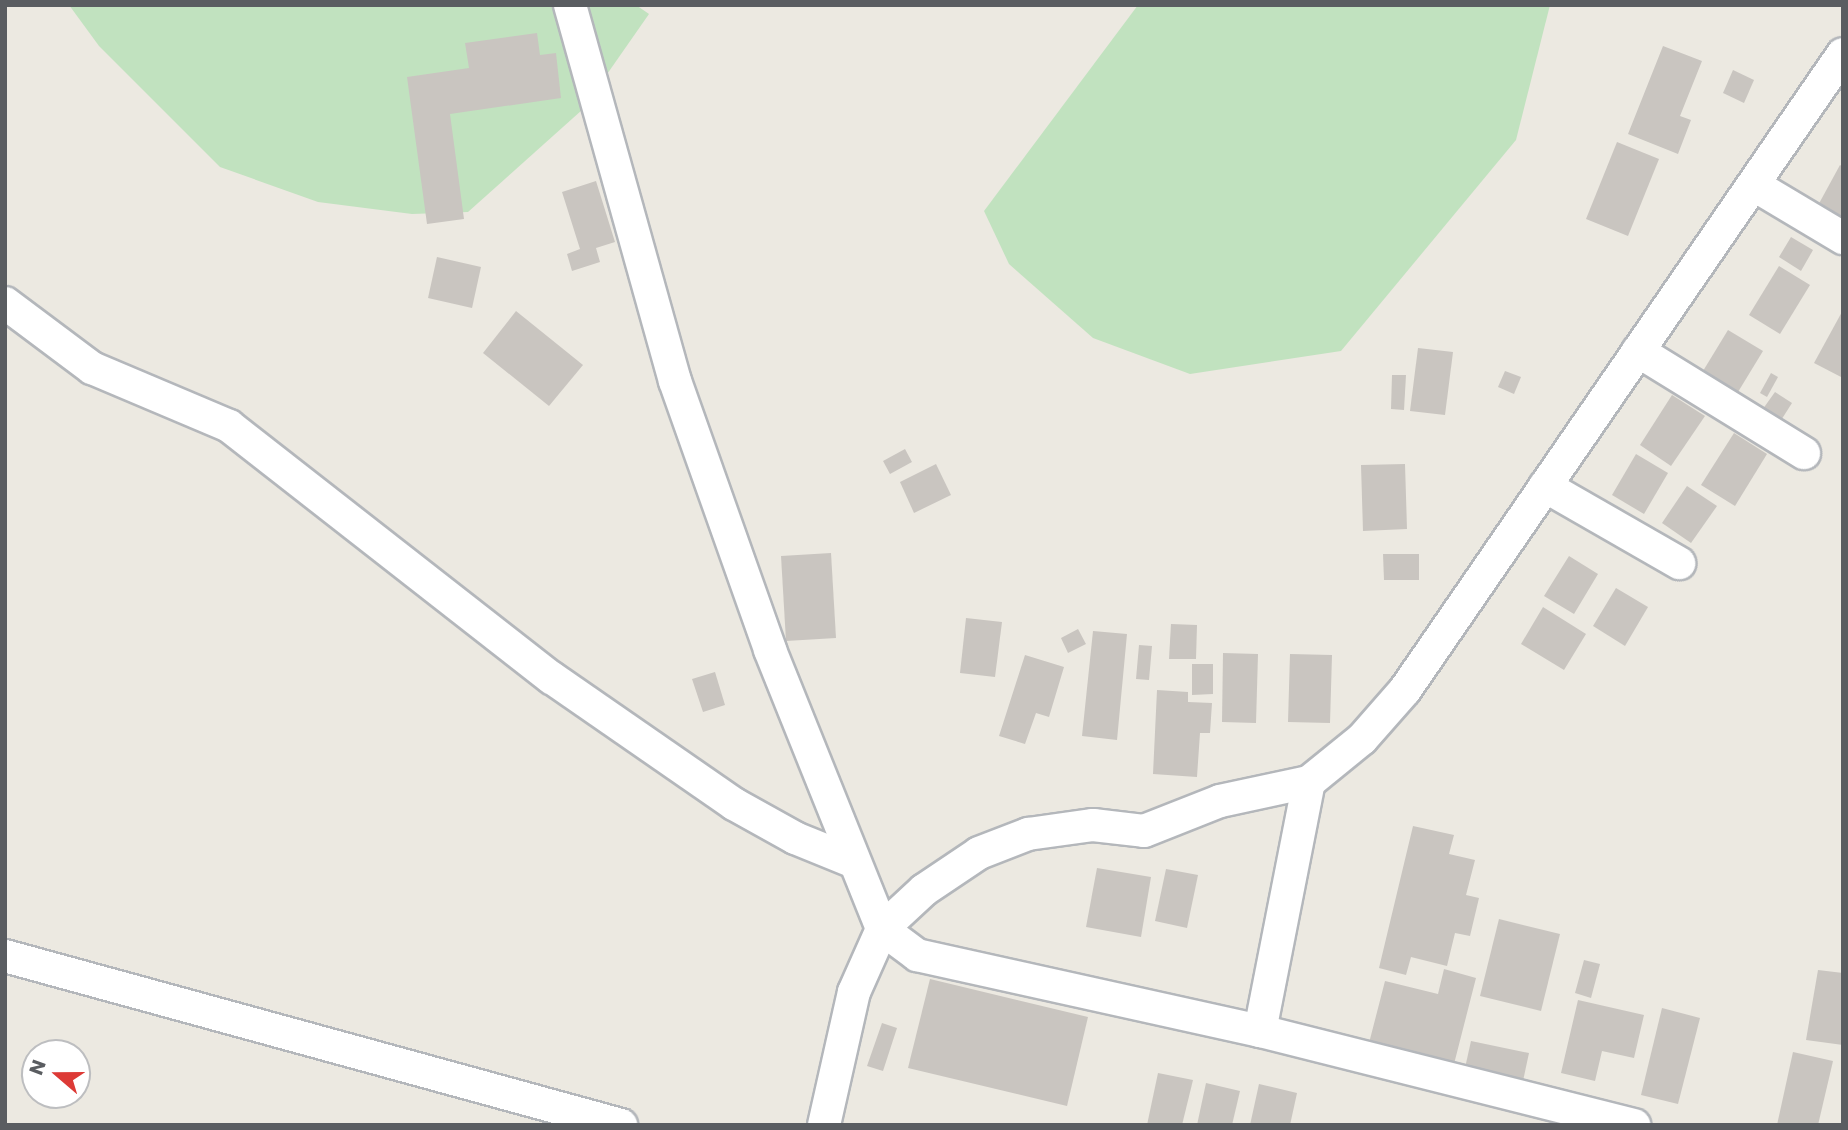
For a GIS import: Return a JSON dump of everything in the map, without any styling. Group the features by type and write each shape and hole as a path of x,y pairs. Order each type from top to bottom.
{"street":[{"path":"570,5 675,381 765,637 852,861 882,929 917,955 1260,1031 1594,1119 1634,1125"},
{"path":"824,1125 854,992 882,929 924,890 979,853 1028,834 1093,825 1144,831 1220,801 1309,782 1362,739 1405,690 1843,54"},
{"path":"1754,185 1843,238"},
{"path":"5,303 92,369 229,426 552,678 734,804 795,838 852,861"},
{"path":"1638,351 1804,453"},
{"path":"1545,486 1679,563"},
{"path":"1260,1031 1309,782"},
{"path":"5,956 621,1125"}],"green space":[{"path":"69,5 636,5 649,14 582,110 468,212 412,214 318,202 220,167 99,46"},
{"path":"1138,5 1550,5 1516,140 1341,351 1190,374 1093,338 1009,264 984,211"}],"building":[{"path":"537,33 540,55 556,53 561,98 450,114 464,219 427,224 407,77 469,68 465,43"},
{"path":"1663,46 1702,61 1680,116 1691,120 1678,154 1628,134"},
{"path":"1733,70 1754,80 1744,103 1723,93"},
{"path":"1617,142 1659,159 1628,236 1586,219"},
{"path":"1840,165 1843,167 1843,223 1816,209"},
{"path":"596,181 615,242 596,248 600,262 572,271 567,254 580,249 562,192"},
{"path":"1791,237 1813,250 1801,271 1779,257"},
{"path":"437,257 481,267 472,308 428,298"},
{"path":"1779,266 1810,285 1780,334 1749,315"},
{"path":"1843,310 1843,378 1814,363"},
{"path":"516,311 583,365 549,406 483,353"},
{"path":"1728,330 1763,351 1738,392 1703,371"},
{"path":"1418,348 1453,352 1445,415 1410,411"},
{"path":"1505,371 1521,377 1514,394 1498,387"},
{"path":"1771,373 1778,377 1767,397 1760,393"},
{"path":"1392,375 1406,375 1404,410 1391,409"},
{"path":"1775,392 1792,403 1778,425 1760,413"},
{"path":"1672,395 1705,416 1671,466 1640,445"},
{"path":"1734,433 1767,454 1735,506 1701,485"},
{"path":"905,449 912,462 890,474 883,461"},
{"path":"1636,454 1668,473 1644,514 1612,495"},
{"path":"936,464 951,495 914,513 900,482"},
{"path":"1405,464 1407,529 1363,531 1361,465"},
{"path":"1687,486 1717,506 1691,543 1662,523"},
{"path":"831,553 836,638 786,641 781,556"},
{"path":"1383,554 1419,554 1419,580 1384,580"},
{"path":"1569,556 1598,574 1574,614 1544,596"},
{"path":"1616,588 1648,607 1625,646 1593,626"},
{"path":"1543,607 1586,634 1564,670 1521,644"},
{"path":"966,618 1002,622 995,677 960,673"},
{"path":"1171,624 1197,625 1196,659 1169,659"},
{"path":"1078,629 1086,644 1068,653 1061,638"},
{"path":"1093,631 1127,634 1117,740 1082,736"},
{"path":"1139,645 1152,646 1149,680 1136,679"},
{"path":"1223,653 1258,654 1256,723 1222,722"},
{"path":"1290,654 1332,655 1330,723 1288,722"},
{"path":"1025,655 1064,667 1049,717 1036,713 1025,744 999,736"},
{"path":"1192,664 1213,664 1213,694 1192,695"},
{"path":"715,672 725,705 703,712 692,679"},
{"path":"1157,690 1188,692 1188,702 1212,703 1210,733 1200,733 1197,777 1153,774"},
{"path":"1413,826 1454,835 1449,854 1475,860 1466,895 1479,898 1470,936 1455,933 1447,966 1411,957 1406,975 1379,968"},
{"path":"1097,868 1151,877 1141,937 1086,927"},
{"path":"1166,869 1198,875 1187,928 1155,921"},
{"path":"1499,919 1560,934 1541,1011 1480,996"},
{"path":"1584,960 1600,964 1591,998 1575,993"},
{"path":"1444,969 1476,978 1453,1068 1368,1047 1385,981 1438,994"},
{"path":"1818,970 1843,973 1843,1045 1806,1040"},
{"path":"930,979 1088,1017 1067,1106 908,1068"},
{"path":"1578,1000 1644,1015 1634,1058 1602,1051 1595,1081 1561,1073"},
{"path":"1662,1008 1700,1018 1678,1104 1641,1095"},
{"path":"882,1023 897,1028 883,1071 867,1066"},
{"path":"1471,1041 1529,1053 1523,1081 1465,1068"},
{"path":"1793,1052 1833,1061 1818,1125 1777,1125"},
{"path":"1158,1073 1193,1080 1182,1125 1147,1125"},
{"path":"1206,1083 1240,1091 1232,1125 1197,1125"},
{"path":"1259,1084 1297,1093 1290,1125 1250,1125"}]}
